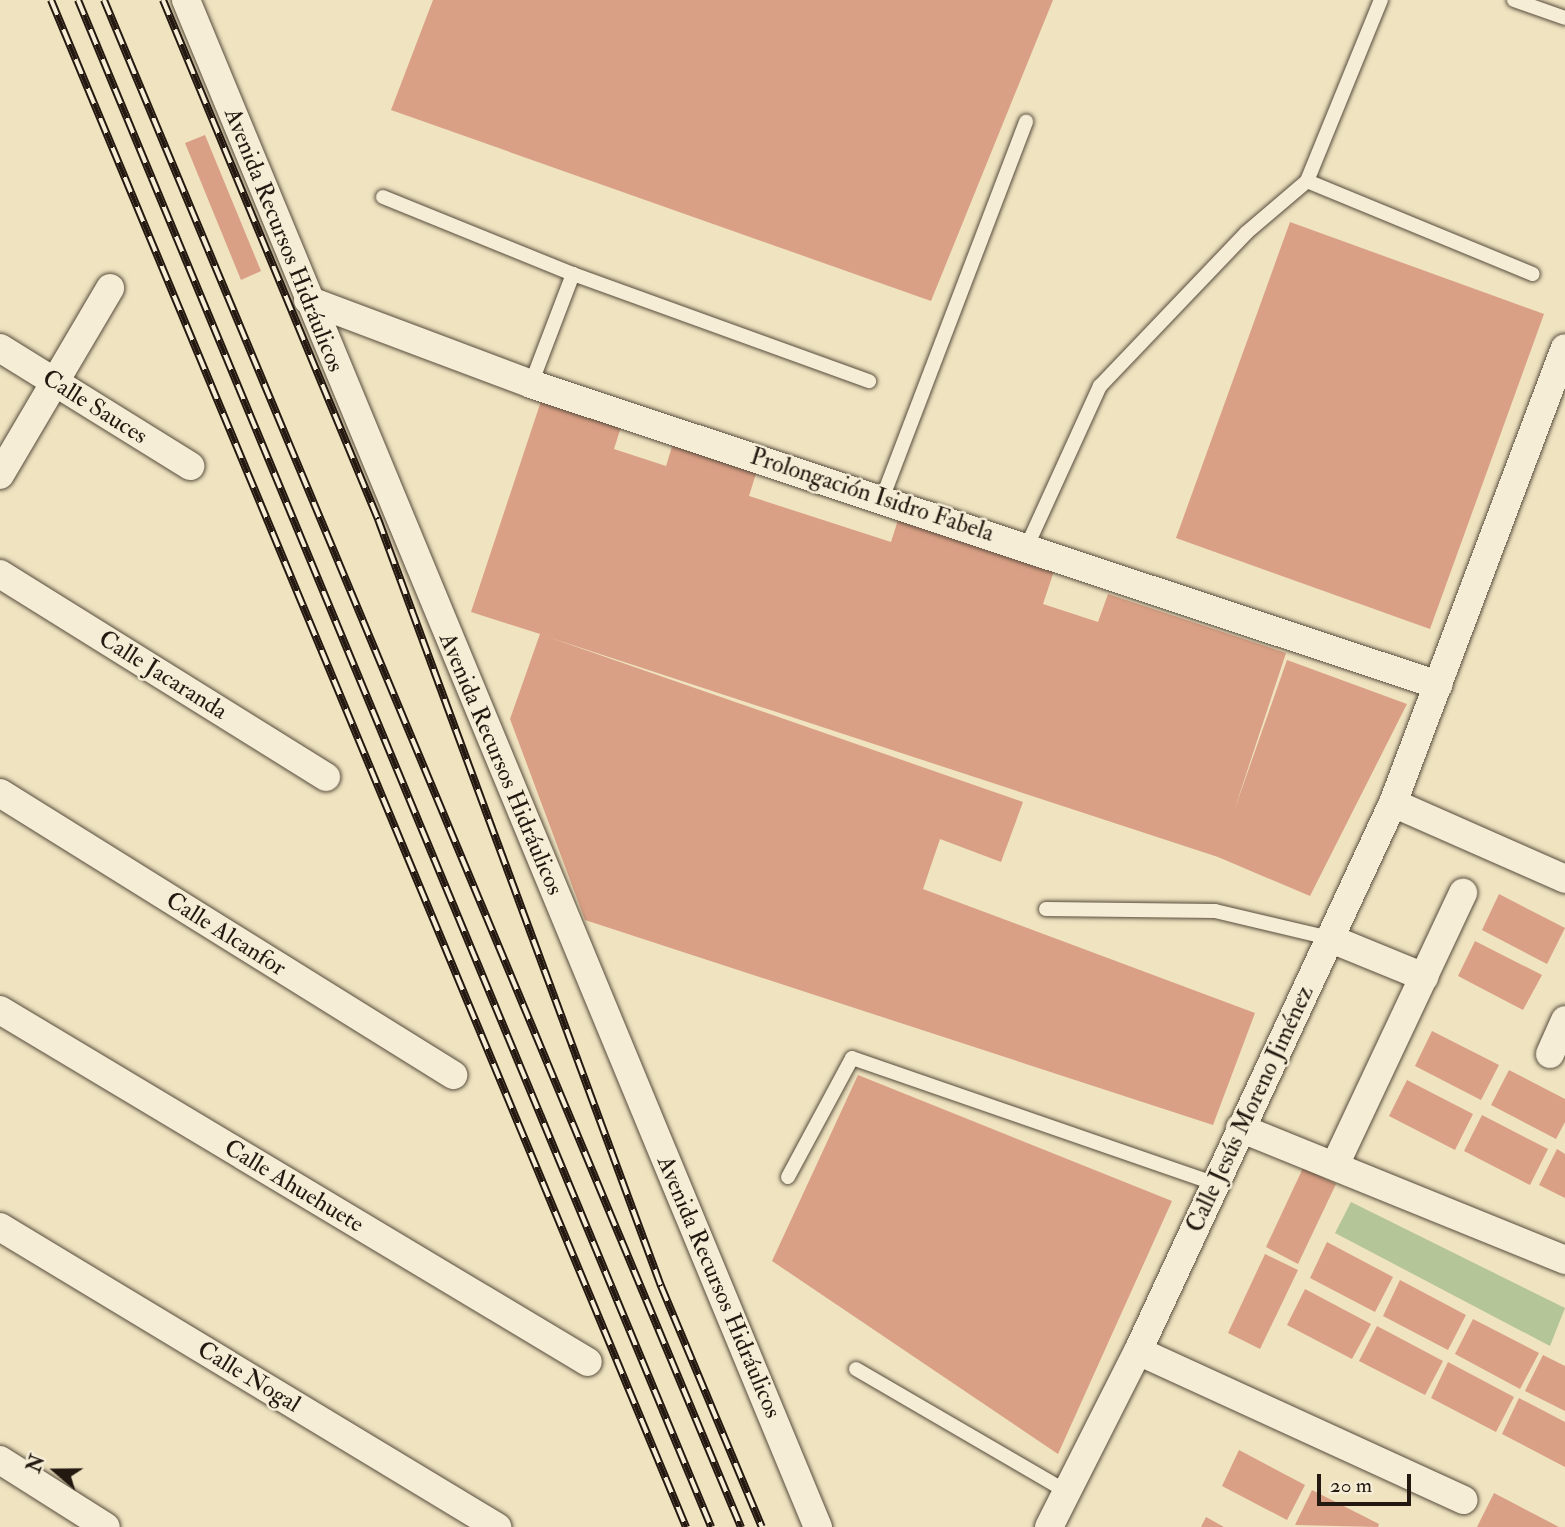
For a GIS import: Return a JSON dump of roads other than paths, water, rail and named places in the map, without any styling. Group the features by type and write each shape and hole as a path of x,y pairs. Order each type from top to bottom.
{"street":[{"name":"Avenida Recursos Hidráulicos","path":"186,0 818,1527"},
{"path":"0,475 57,384 110,288"},
{"name":"Prolongación Isidro Fabela","path":"308,300 531,384 1027,546 1438,685"},
{"name":"Calle Sauces","path":"0,348 190,466"},
{"name":"Calle Jesús Moreno Jiménez","path":"1049,1527 1138,1351 1393,803 1565,348"},
{"name":"Calle Jacaranda","path":"0,573 326,776"},
{"name":"Calle Alcanfor","path":"0,793 453,1075"},
{"path":"1393,803 1565,879"},
{"path":"1335,1165 1463,893"},
{"path":"1329,938 1424,977"},
{"name":"Calle Ahuehuete","path":"0,1010 588,1362"},
{"path":"1550,1054 1565,1020"},
{"path":"1240,1128 1565,1260"},
{"name":"Calle Nogal","path":"0,1227 497,1527"},
{"path":"1138,1351 1463,1500"},
{"path":"0,1460 106,1527"}],"lane":[{"path":"1027,546 1100,386 1246,233 1307,181 1381,0"},
{"path":"1514,0 1565,18"},
{"path":"882,499 1026,122"},
{"path":"1307,181 1532,274"},
{"path":"383,197 573,274 869,381"},
{"path":"531,384 573,274"},
{"path":"1046,909 1214,911 1329,938"},
{"path":"788,1177 852,1058 1215,1184"},
{"path":"856,1369 1067,1492"}],"railway":[{"path":"51,0 686,1527"},
{"path":"78,0 711,1527"},
{"path":"104,0 741,1527"},
{"path":"163,0 378,519 661,1286 762,1527"}]}
